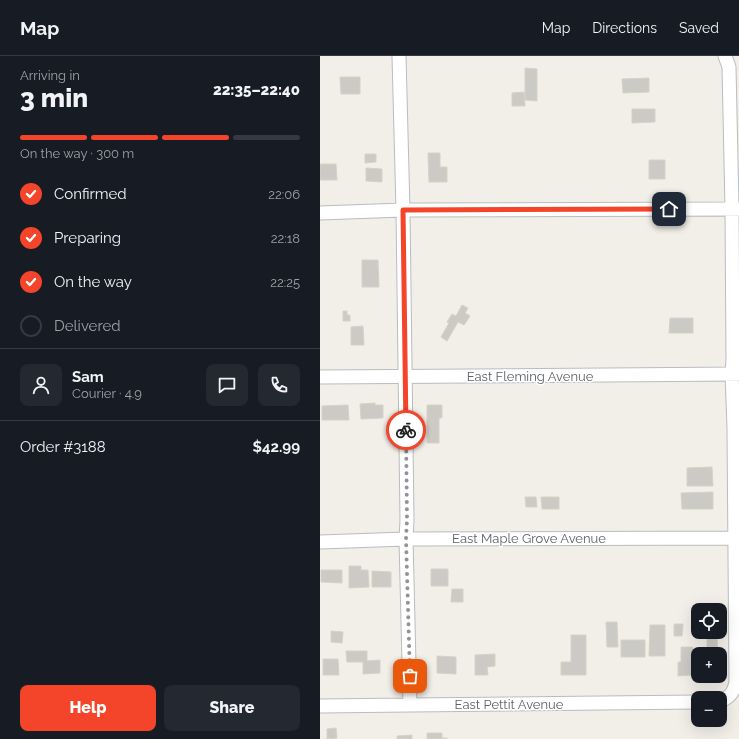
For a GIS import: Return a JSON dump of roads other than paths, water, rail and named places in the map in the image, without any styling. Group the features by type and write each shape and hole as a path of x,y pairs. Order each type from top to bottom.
{"street":[{"path":"399,56 406,377 406,539 410,705"},
{"path":"725,56 729,67 736,209 733,351 736,374 734,428 737,538 736,682 734,689 727,696"},
{"path":"320,213 403,210 736,209"},
{"name":"East Fleming Avenue","path":"320,377 736,374"},
{"name":"East Maple Grove Avenue","path":"320,542 406,539 737,538"},
{"name":"East Pettit Avenue","path":"320,706 691,702"}]}
